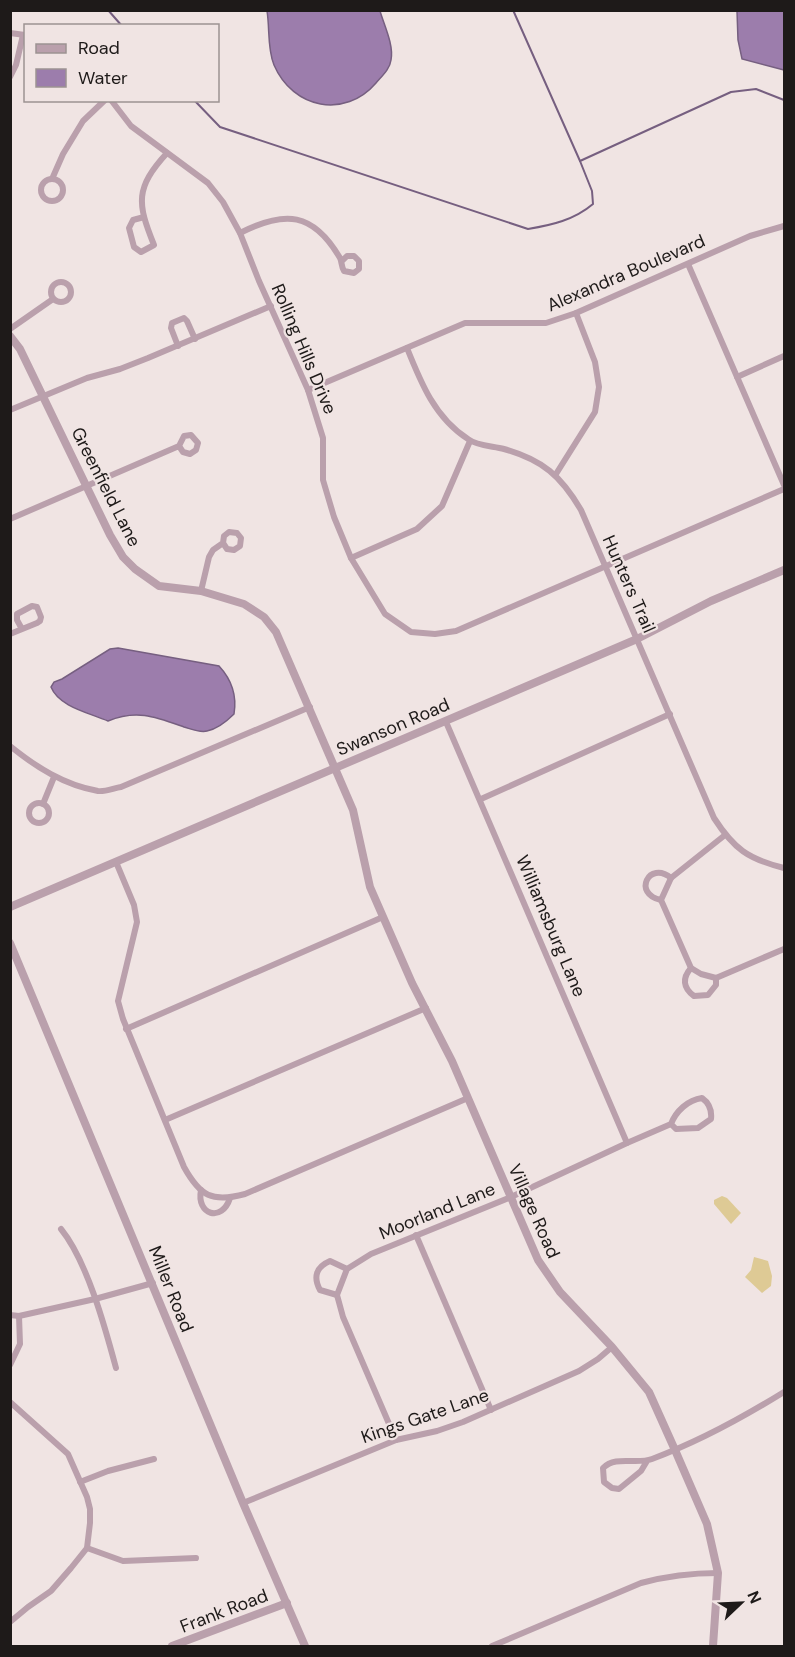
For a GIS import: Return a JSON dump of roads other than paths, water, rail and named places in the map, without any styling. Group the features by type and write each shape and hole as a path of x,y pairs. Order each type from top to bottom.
{"street":[{"path":"10,33 24,35 16,65 10,77"},
{"path":"52,179 63,154 83,121 103,102"},
{"name":"Rolling Hills Drive","path":"113,102 131,126 208,183 223,202 240,233 308,390 323,438 322,480 351,558 385,614 411,632 435,634 456,631 784,487"},
{"path":"144,217 133,220 129,228 134,247 141,252 154,245 144,217 142,193 151,171 167,153"},
{"path":"240,233 273,219 298,219 318,228 342,261"},
{"name":"Alexandra Boulevard","path":"308,390 465,323 546,323 576,313 750,236 784,226"},
{"path":"688,264 784,487"},
{"path":"10,329 53,299"},
{"path":"10,410 87,378 120,369 178,346 271,306"},
{"path":"555,474 595,412 599,387 595,362 576,313"},
{"path":"178,346 171,328 172,323 184,318 195,339"},
{"name":"Greenfield Lane","path":"10,336 20,349 110,535 123,557 135,570 159,586 201,591 244,604 264,617 276,632 310,707 334,768"},
{"name":"Hunters Trail","path":"406,348 424,390 443,418 470,441 528,456 555,474 568,488 581,510 714,818 736,848 750,857 784,868"},
{"path":"737,377 784,356"},
{"path":"351,558 417,529 442,506 470,441"},
{"path":"10,519 179,446"},
{"path":"201,591 209,557 213,550 223,543"},
{"name":"Swanson Road","path":"10,907 637,639 711,601 784,570"},
{"path":"10,634 22,629"},
{"path":"10,746 54,777 100,791 121,787 310,707"},
{"path":"481,799 670,714"},
{"name":"Williamsburg Lane","path":"446,722 627,1143"},
{"name":"Village Road","path":"334,768 353,810 370,887 412,983 468,1098 538,1260 549,1277 649,1392 675,1450 706,1524 718,1573 713,1647"},
{"path":"43,804 54,777"},
{"path":"725,835 671,878 661,900 691,968 701,974 716,978 784,949"},
{"path":"116,862 134,905 137,922 118,1001 126,1029 184,1167 195,1186 210,1196 230,1198 245,1194 468,1098"},
{"path":"661,900 652,898 646,892 645,884 649,876 656,872 664,873 671,878"},
{"path":"126,1029 383,917"},
{"name":"Miller Road","path":"10,943 305,1647"},
{"path":"691,968 684,980 689,992 694,996 708,995 713,991 716,978"},
{"path":"165,1120 426,1008"},
{"name":"Moorland Lane","path":"346,1269 371,1254 511,1197 671,1124 674,1115 693,1099 702,1098 712,1112 711,1119 698,1128 676,1129 671,1124"},
{"path":"201,1190 199,1199 203,1208 210,1213 220,1213 227,1207 230,1198"},
{"path":"61,1229 70,1240 95,1299 116,1368"},
{"path":"416,1235 491,1410"},
{"path":"337,1295 320,1290 315,1282 316,1272 321,1265 330,1261 346,1269 337,1295 343,1317 396,1440"},
{"path":"10,1315 19,1316 95,1299 153,1283"},
{"path":"10,1365 20,1344 19,1316"},
{"name":"Kings Gate Lane","path":"243,1503 396,1440 437,1431 491,1410 579,1371 612,1347"},
{"path":"646,1461 641,1470 619,1489 612,1488 604,1482 603,1468 607,1464 646,1461 675,1450 738,1420 784,1392"},
{"path":"10,1402 68,1454 90,1509 87,1548 51,1591 10,1622"},
{"path":"80,1482 108,1471 154,1459"},
{"path":"87,1548 123,1561 196,1558"},
{"path":"492,1647 641,1583 684,1574 718,1573"},
{"name":"Frank Road","path":"172,1647 286,1603"}],"water":[{"path":"267,11 380,11 392,54 389,66 376,83 350,102 335,105 306,100 283,80 274,65"},
{"path":"737,11 784,11 784,70 742,59 738,40"},
{"path":"118,648 219,666 232,688 235,701 234,714 218,727 204,731 137,715 118,717 108,721 68,704 55,694 51,687 54,682 110,649"}],"waterway":[{"path":"108,10 120,24"},
{"path":"513,10 580,161"},
{"path":"196,102 220,127 528,229 562,221 586,210 593,204 592,191 580,161 731,92 756,89 784,100"}]}
